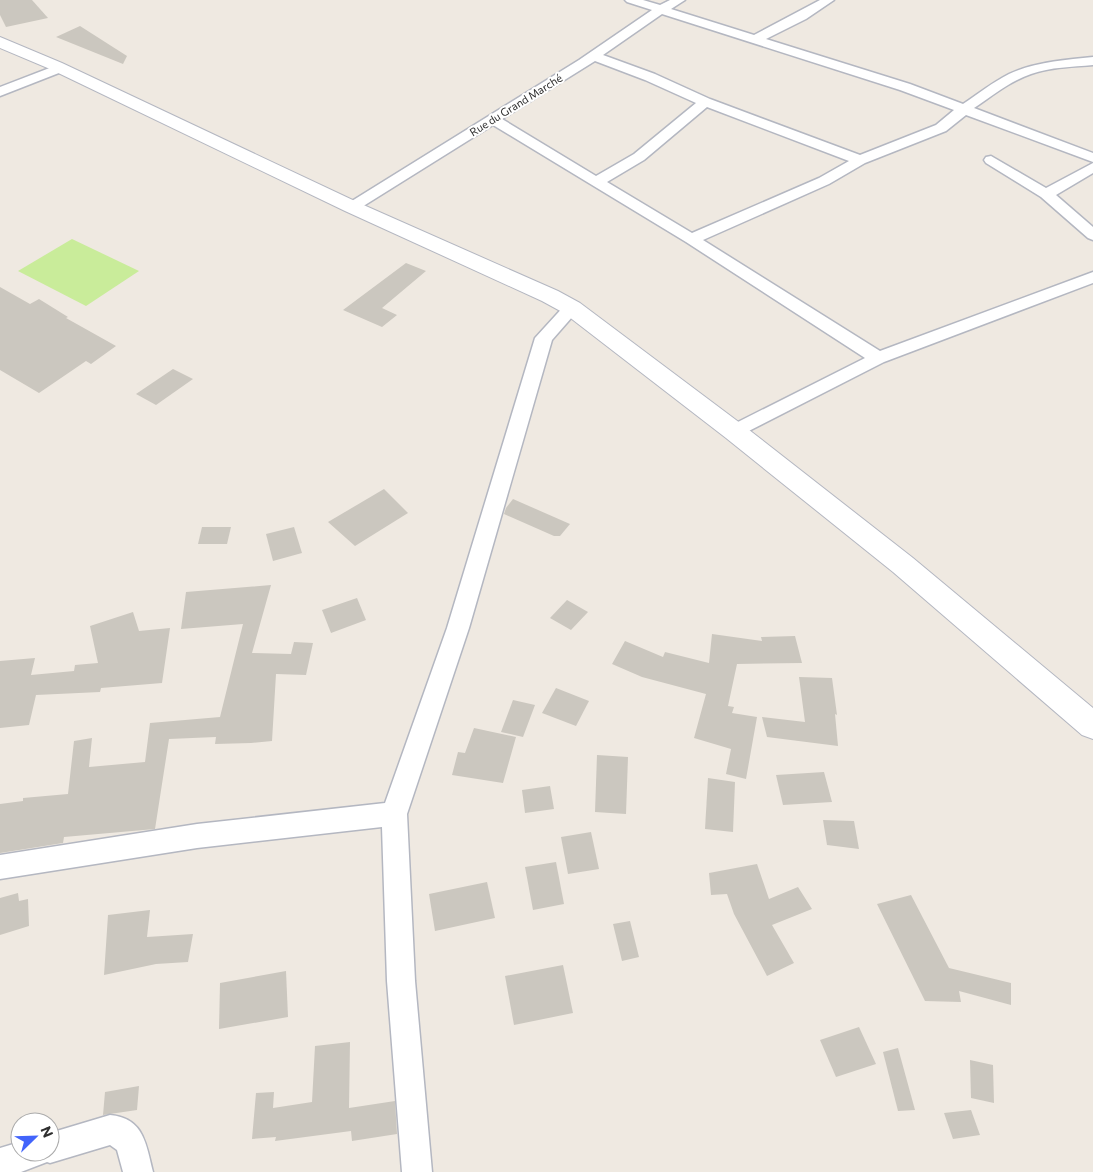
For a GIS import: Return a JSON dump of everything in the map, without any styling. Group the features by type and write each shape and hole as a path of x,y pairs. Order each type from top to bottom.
{"street":[{"path":"631,0 754,40 847,67 1093,158"},
{"name":"Rue du Grand Marché","path":"352,207 594,56 660,10 679,0"},
{"path":"754,40 802,16 828,0"},
{"path":"0,42 60,68 352,207 550,296 572,308 735,432 903,565 1093,726"},
{"path":"594,56 650,77 706,102 860,160"},
{"path":"691,239 824,181 860,160 941,128 963,110 1011,78 1027,71 1053,65 1093,61"},
{"path":"0,92 60,68"},
{"path":"596,182 639,157 706,102"},
{"path":"492,119 691,239 878,358"},
{"path":"991,160 1046,194 1093,235"},
{"path":"1046,194 1093,167"},
{"path":"735,432 878,358 1093,277"},
{"path":"417,1172 401,981 394,814 458,628 544,338 572,308"},
{"path":"0,867 124,845 318,820 394,814"},
{"path":"60,1145 110,1130 120,1131 130,1142 138,1172"}],"green space":[{"path":"72,239 139,271 86,306 18,271"}],"building":[{"path":"0,0 32,0 48,18 6,27 0,15"},
{"path":"80,26 127,56 123,64 56,37"},
{"path":"406,263 426,271 382,308 397,315 382,327 343,310"},
{"path":"0,287 30,304 39,299 68,317 66,318 116,346 91,364 86,361 39,393 0,370"},
{"path":"173,369 193,379 156,405 136,394"},
{"path":"384,489 408,513 355,546 328,522"},
{"path":"513,499 570,524 560,536 554,536 504,514"},
{"path":"202,527 231,527 227,544 198,544"},
{"path":"294,527 302,553 273,561 266,534"},
{"path":"271,585 252,653 291,654 294,642 313,643 306,675 276,674 272,741 215,744 216,737 169,739 155,829 64,837 63,843 0,853 0,804 23,801 23,798 68,794 74,741 92,738 89,767 145,762 150,723 220,717 243,624 181,629 186,592"},
{"path":"357,598 366,620 331,633 322,610"},
{"path":"567,600 588,612 571,630 550,618"},
{"path":"133,612 139,631 170,628 162,683 101,688 100,692 36,695 29,725 0,728 0,661 35,658 31,675 74,671 75,665 98,663 90,626"},
{"path":"712,634 762,641 761,637 795,636 802,663 737,664 728,706 734,707 732,713 757,717 746,779 726,774 731,749 694,738 706,694 642,677 612,664 625,641 663,657 665,652 709,663"},
{"path":"799,677 832,678 837,715 835,714 838,746 767,737 762,717 805,722"},
{"path":"556,688 589,701 576,726 542,713"},
{"path":"513,700 535,705 523,737 501,732"},
{"path":"474,728 516,737 503,783 452,775 458,752 465,753"},
{"path":"597,755 628,757 626,814 595,812"},
{"path":"824,772 832,802 783,805 776,775"},
{"path":"708,778 735,782 733,832 705,829"},
{"path":"550,786 554,809 525,813 522,790"},
{"path":"823,820 854,821 859,849 827,845"},
{"path":"591,832 599,869 568,874 561,837"},
{"path":"556,862 564,904 533,910 525,867"},
{"path":"757,864 769,899 798,887 812,909 772,925 794,963 767,976 734,914 727,894 711,895 709,873"},
{"path":"487,882 495,918 435,931 429,894"},
{"path":"18,893 19,901 28,899 29,926 0,935 0,898"},
{"path":"911,895 949,968 1011,983 1011,1005 959,991 961,1002 925,1001 877,904"},
{"path":"150,910 147,937 193,934 188,962 156,964 104,975 108,915"},
{"path":"630,921 639,957 622,961 613,924"},
{"path":"563,965 573,1013 514,1025 505,976"},
{"path":"286,971 288,1017 219,1029 220,983"},
{"path":"859,1027 876,1064 836,1077 820,1040"},
{"path":"350,1042 349,1108 395,1101 397,1134 352,1141 351,1131 275,1141 276,1137 252,1139 256,1093 274,1092 273,1108 312,1102 315,1046"},
{"path":"898,1048 915,1110 898,1111 883,1052"},
{"path":"970,1060 993,1065 994,1103 971,1098"},
{"path":"139,1086 137,1110 103,1115 105,1092"},
{"path":"971,1110 980,1135 953,1139 944,1113"}]}
